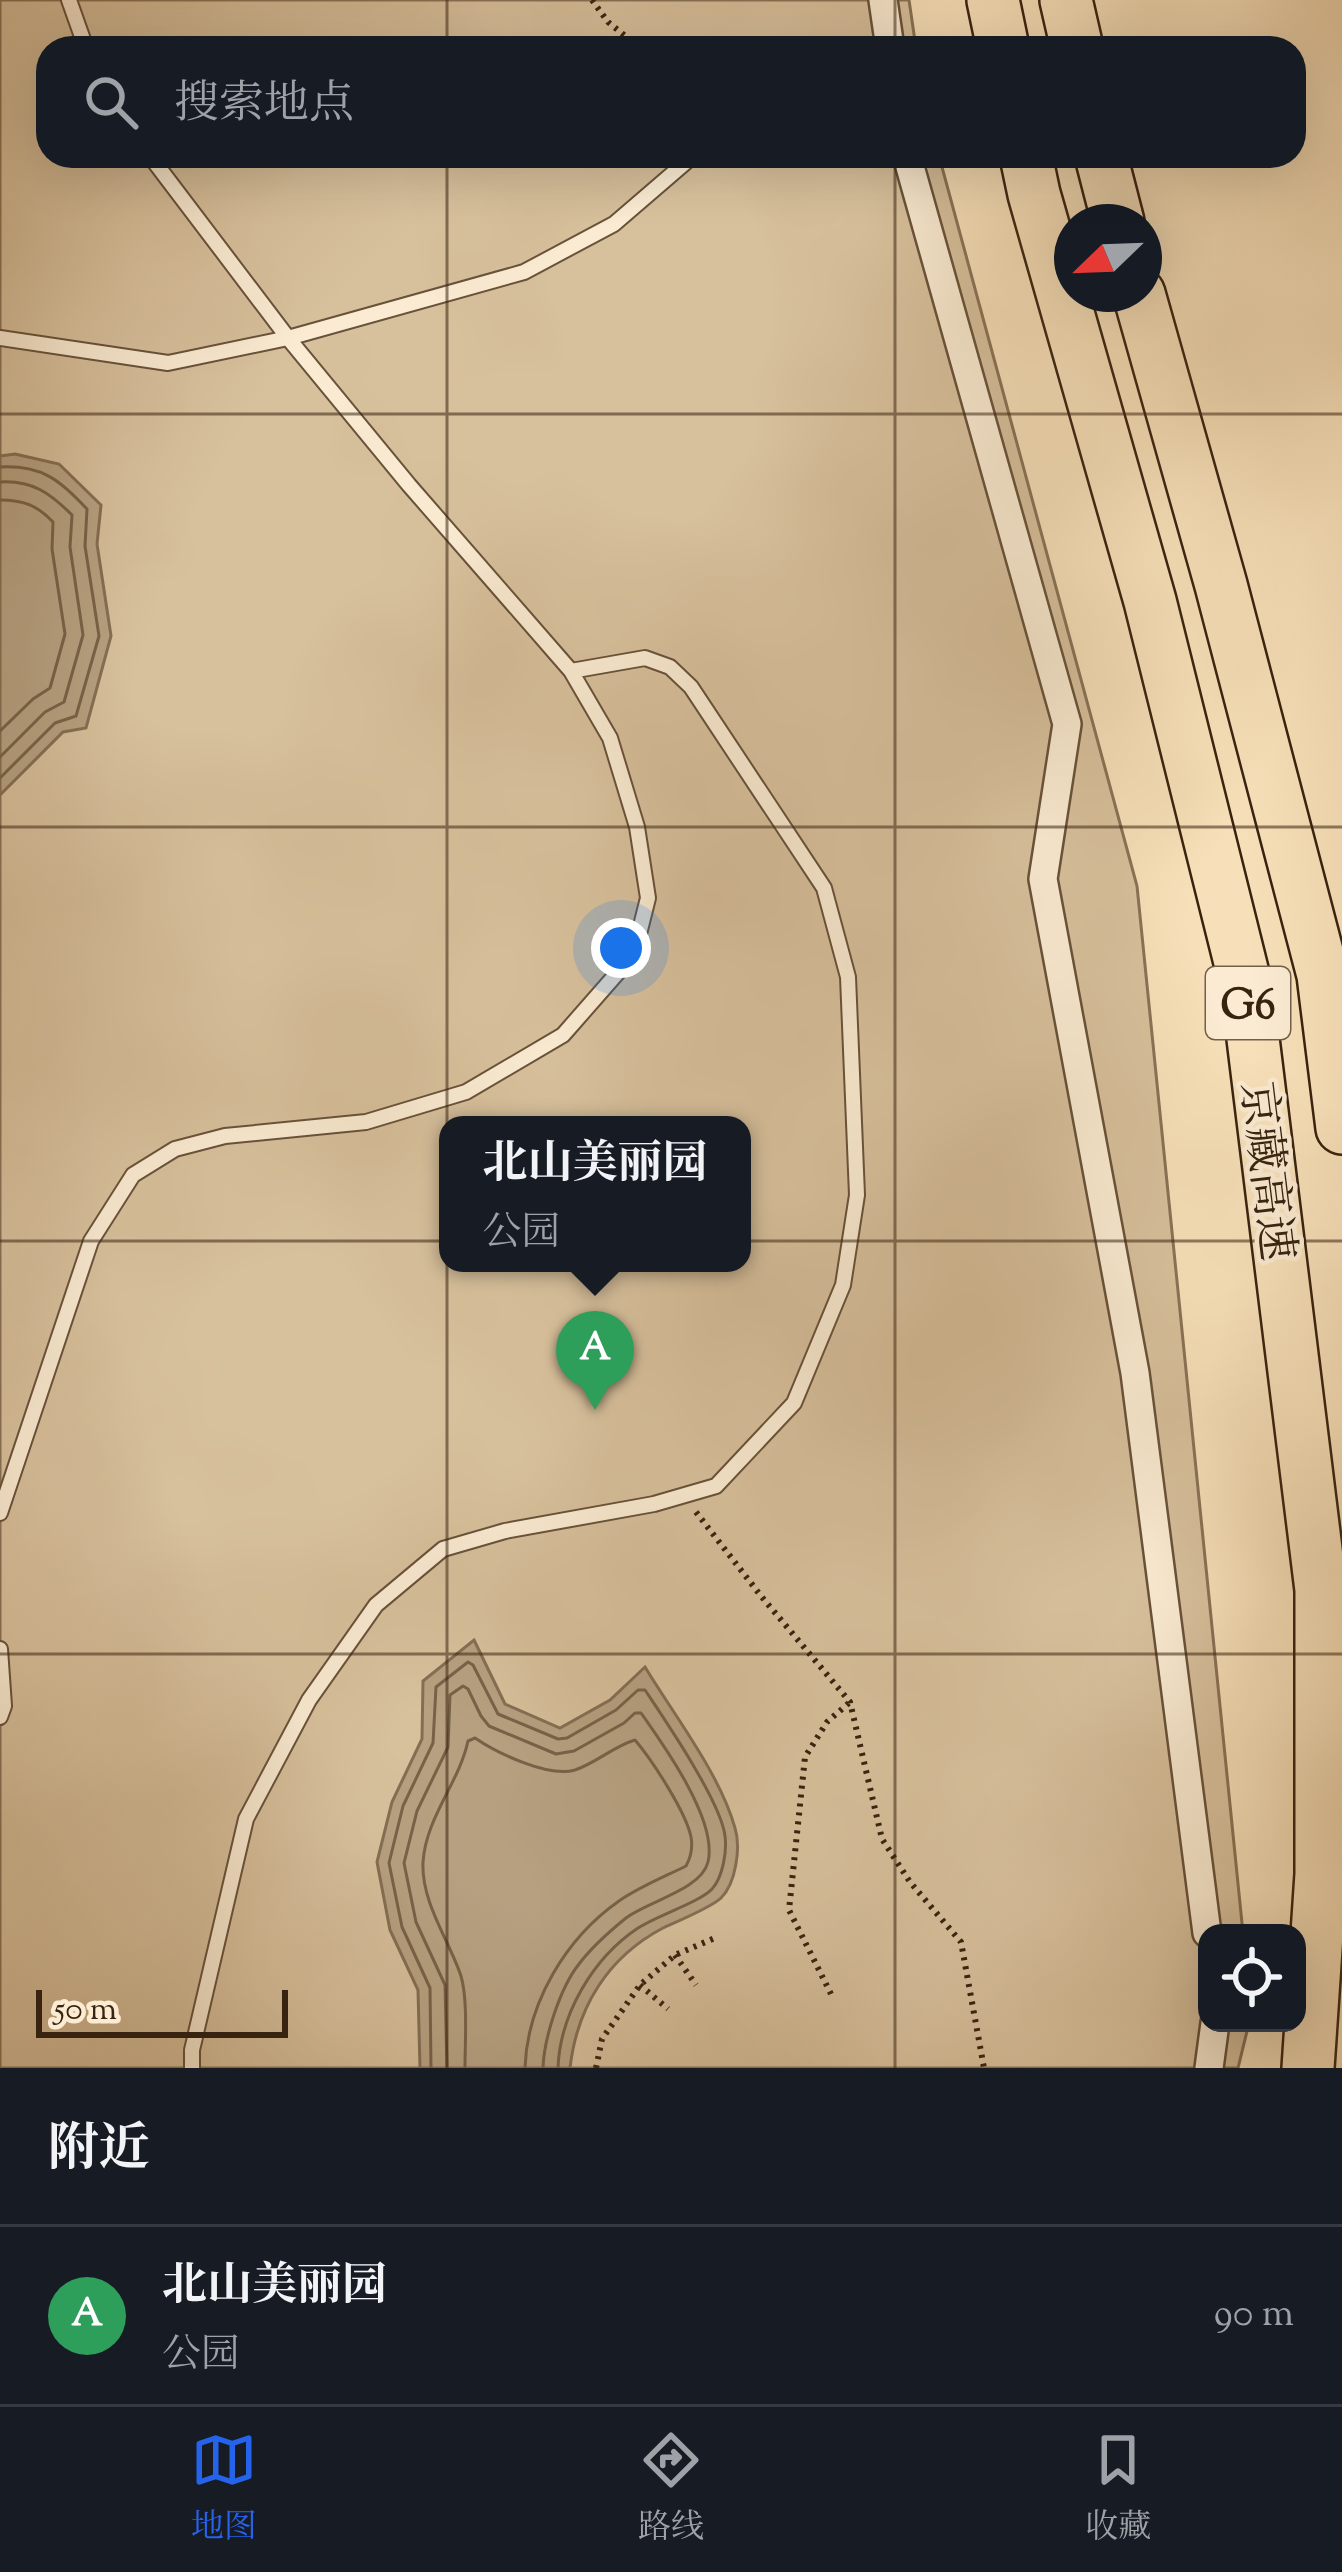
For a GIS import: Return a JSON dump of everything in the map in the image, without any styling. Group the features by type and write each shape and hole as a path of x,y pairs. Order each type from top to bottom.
{"highway":[{"path":"993,0 1000,36"},
{"path":"1066,0 1074,36"},
{"name":"京藏高速","path":"1029,168 1150,601 1246,990 1322,1590 1321,1874 1308,2068"},
{"path":"1104,168 1113,204"},
{"name":"京藏高速","path":"1143,312 1221,585 1323,975 1342,1129"}],"street":[{"path":"883,0 888,36"},
{"path":"910,168 1066,724 1043,879 1135,1373 1206,1924"},
{"path":"1209,2068 1214,2032"}],"lane":[{"path":"69,0 82,36"},
{"path":"0,1513 91,1241 133,1174 175,1149 225,1136 366,1123 466,1092 562,1034 634,954 648,898 637,826 610,738 571,671 287,338 159,168"},
{"path":"0,338 168,363 287,338 524,272 614,224 679,168"},
{"path":"192,2068 246,1819 309,1700 376,1605 442,1549 505,1531 654,1504 716,1486 794,1403 842,1285 857,1196 848,977 824,888 691,687 670,667 645,658 571,671"},
{"path":"0,1649 4,1706 0,1717"}],"path":[{"path":"592,0 625,36"},
{"path":"683,1495 850,1702 882,1839 910,1882 961,1942 984,2068"},
{"path":"831,1994 789,1910 805,1757 827,1722 850,1702"},
{"path":"596,2068 602,2038 640,1985 675,1955 716,1938"},
{"path":"675,1955 696,1985"},
{"path":"640,1985 668,2009"}],"shaded area":[{"path":"0,0 909,0 914,36 36,36 36,168 942,168 1137,886 1242,1924 1198,1924 1198,2032 1247,2032 1238,2068 0,2068"}],"water":[{"path":"15,454 59,464 101,505 97,544 111,636 86,728 63,732 0,795 0,456"},
{"path":"474,1640 505,1704 560,1728 610,1700 645,1667 708,1766 735,1828 736,1865 726,1891 710,1906 644,1940 611,1969 580,2024 570,2068 420,2068 418,1990 390,1930 377,1862 392,1802 422,1739 423,1681"}],"place":[{"name":"北山美丽园","path":"595,1410"}]}
